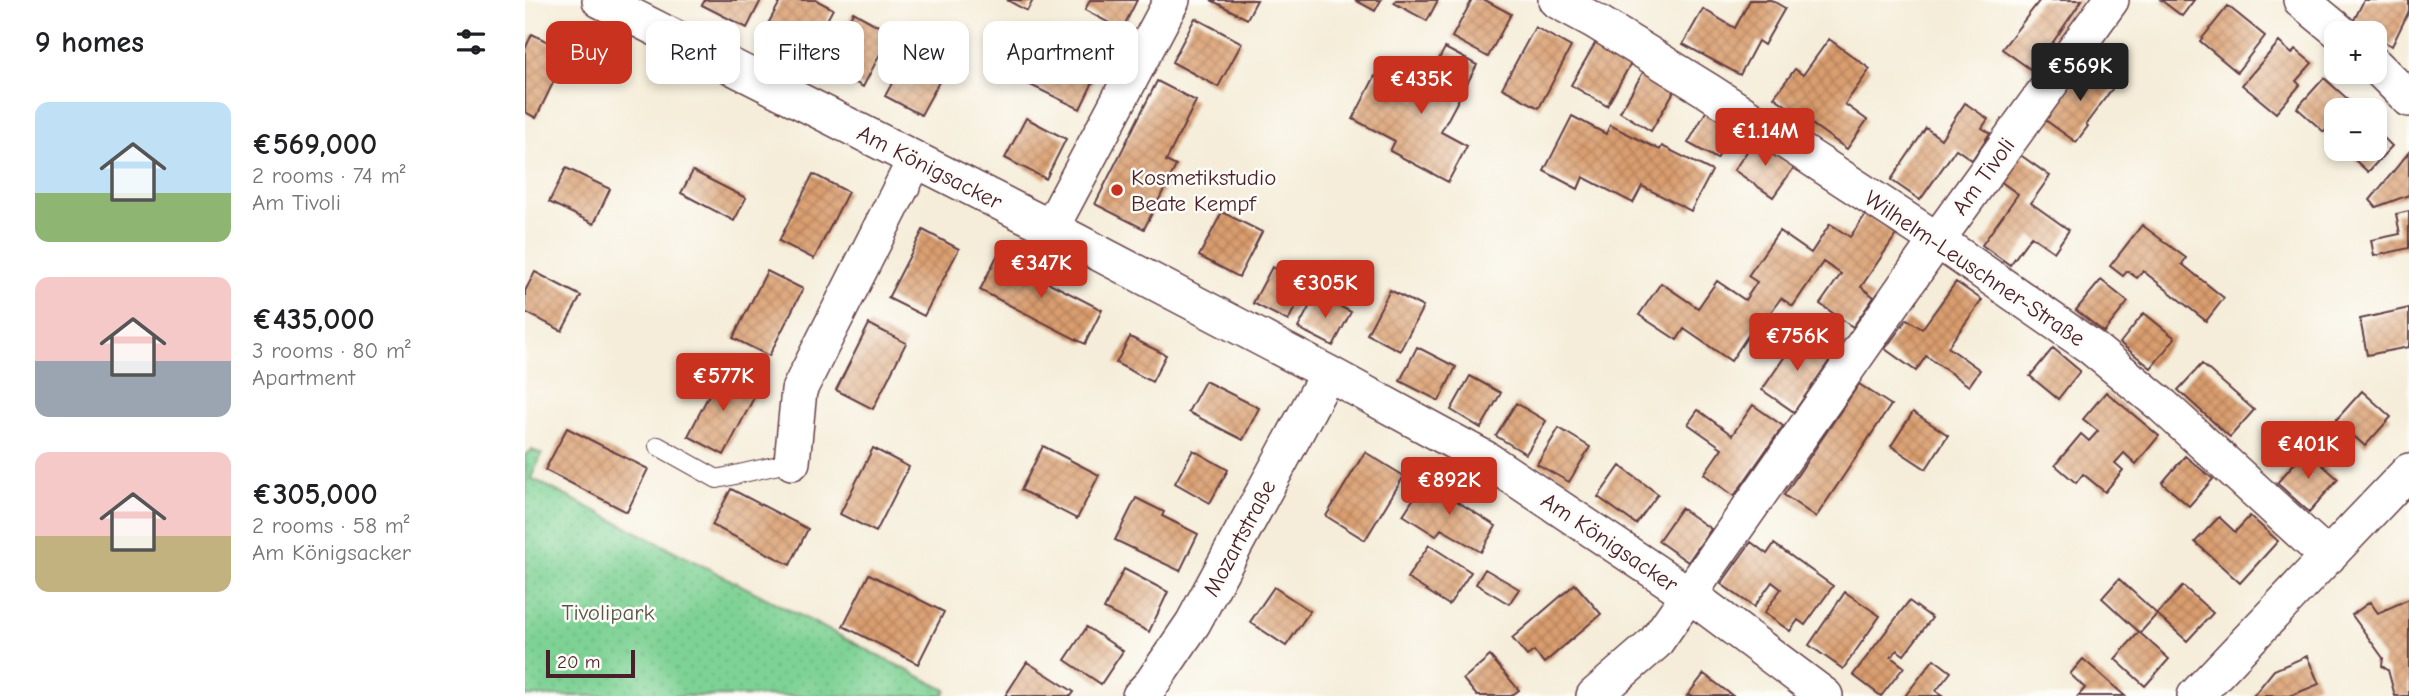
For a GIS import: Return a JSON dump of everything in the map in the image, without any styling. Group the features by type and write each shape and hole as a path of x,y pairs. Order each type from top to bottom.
{"street":[{"name":"Am Königsacker","path":"600,0 1051,228 1328,373 1486,460 1690,596 1825,696"},
{"path":"1051,228 1172,0"},
{"name":"Wilhelm-Leuschner-Straße","path":"1556,0 1710,92 1937,240 2091,347 2153,397 2328,556"},
{"name":"Am Tivoli","path":"1594,696 1655,643 1690,596 1937,240 2111,0"},
{"path":"2301,0 2326,21"},
{"path":"2387,77 2409,99"},
{"path":"793,463 799,390 915,160"},
{"name":"Mozartstraße","path":"1140,696 1193,623 1328,373"},
{"path":"2195,696 2409,471"}],"lane":[{"path":"658,446 717,478 793,463"}],"green space":[{"name":"Tivolipark","path":"532,450 542,454 531,478 946,690 943,696 525,696 525,455"}],"building":[{"path":"705,0 761,0 747,28 740,24 740,21 733,21 702,5"},
{"path":"781,0 816,0 833,9 826,21 770,21"},
{"path":"1007,0 1033,0 1027,11"},
{"path":"1090,0 1137,0 1126,21 1105,21 1085,10"},
{"path":"1211,0 1257,0 1247,19"},
{"path":"1355,0 1381,0 1375,11"},
{"path":"1396,0 1438,0 1427,21 1394,3"},
{"path":"1472,0 1485,0 1511,14 1488,57 1452,37"},
{"path":"1750,0 1771,0 1785,8 1764,45 1758,41 1740,75 1683,44 1703,9 1735,28"},
{"path":"2040,0 2082,0 2033,71 2002,49"},
{"path":"2161,0 2194,0 2182,16"},
{"path":"2364,0 2409,0 2409,11 2392,46 2387,44 2387,21 2354,21"},
{"path":"2228,6 2265,36 2237,72 2200,41"},
{"path":"853,12 878,26 878,58 863,87 858,84 864,84 864,21 848,21"},
{"path":"1195,18 1242,43 1218,87 1172,62"},
{"path":"1535,27 1571,47 1539,108 1502,88"},
{"path":"532,34 546,41 546,84 552,84 536,118 525,112 525,49"},
{"path":"1829,39 1870,69 1845,104 1867,120 1847,149 1774,97 1795,69 1803,75"},
{"path":"1596,42 1631,63 1607,106 1571,85"},
{"path":"2279,42 2292,54 2295,49 2312,63 2296,81 2300,85 2276,113 2242,85"},
{"path":"1445,48 1477,65 1441,132 1467,146 1448,182 1390,151 1395,141 1353,119 1375,76 1417,99"},
{"path":"2086,64 2115,85 2076,142 2044,119"},
{"path":"1645,69 1676,88 1651,131 1620,112"},
{"path":"2324,78 2324,84 2331,84 2346,98 2324,98 2324,132 2297,108"},
{"path":"1157,81 1196,101 1166,161 1176,166 1144,229 1095,204"},
{"path":"892,84 938,84 921,115 885,96"},
{"path":"1028,84 1092,84 1080,109"},
{"path":"1965,103 1988,119 1982,128 1990,133 1972,160 1956,149 1920,200 1891,180 1926,128 1941,139"},
{"path":"1708,108 1737,125 1717,159 1688,143"},
{"path":"1572,116 1606,134 1610,125 1660,150 1662,146 1712,171 1691,211 1642,186 1633,203 1583,177 1578,189 1544,171"},
{"path":"1026,118 1066,139 1046,179 1005,158"},
{"path":"1756,139 1795,166 1773,197 1734,170"},
{"path":"2409,152 2409,195 2376,207 2370,200"},
{"path":"2019,154 2050,176 2031,203 2069,230 2054,252 2031,236 2010,265 1982,245 2018,194 2000,181"},
{"path":"2356,161 2378,161 2368,172"},
{"path":"566,168 610,189 594,224 549,202"},
{"path":"693,171 746,198 734,221 681,193"},
{"path":"813,174 848,192 814,259 779,241"},
{"path":"2409,211 2409,248 2374,256 2371,240 2400,234 2396,214"},
{"path":"1222,212 1262,232 1239,277 1199,256"},
{"path":"1866,214 1896,235 1861,287 1874,297 1853,327 1820,304 1841,274 1823,262 1793,306 1781,298 1768,316 1763,313 1731,361 1684,329 1677,340 1639,315 1661,283 1698,308 1717,281 1745,300 1757,282 1748,276 1779,231 1811,253 1830,224 1850,237"},
{"path":"2142,225 2186,258 2182,264 2224,298 2206,321 2143,271 2137,278 2127,271 2123,276 2110,266"},
{"path":"923,230 959,249 924,316 888,298"},
{"path":"997,256 1102,310 1085,344 980,290"},
{"path":"1272,267 1306,285 1288,321 1253,303"},
{"path":"767,271 803,289 769,356 733,338"},
{"path":"535,272 581,296 562,331 525,312 525,291"},
{"path":"2101,280 2128,302 2104,332 2076,310"},
{"path":"1956,282 1982,300 1948,347 1980,370 1969,386 1926,356 1916,371 1885,349 1907,319 1922,329"},
{"path":"1390,290 1423,307 1400,351 1367,334"},
{"path":"1316,294 1351,312 1333,346 1298,328"},
{"path":"2409,308 2409,347 2367,355 2360,319"},
{"path":"2144,313 2175,338 2151,368 2120,343"},
{"path":"869,324 906,343 873,409 836,390"},
{"path":"1800,334 1832,357 1794,412 1762,390"},
{"path":"1130,337 1166,355 1152,382 1116,363"},
{"path":"1417,347 1456,367 1439,401 1400,381"},
{"path":"2053,348 2080,371 2058,399 2030,376"},
{"path":"2202,364 2254,410 2230,437 2178,390"},
{"path":"721,371 758,390 724,455 688,436"},
{"path":"1470,376 1501,393 1481,428 1451,410"},
{"path":"1205,381 1259,408 1243,440 1188,412"},
{"path":"1859,384 1891,405 1816,517 1784,495"},
{"path":"2362,391 2391,417 2365,446 2336,420"},
{"path":"2106,392 2159,436 2136,464 2124,453 2115,463 2123,470 2105,492 2083,474 2076,483 2055,465 2081,434 2089,441 2098,431 2083,419"},
{"path":"1516,403 1546,421 1526,454 1496,436"},
{"path":"1753,405 1783,426 1734,496 1704,474 1722,448 1688,424 1698,410 1732,435"},
{"path":"1913,412 1948,435 1926,469 1891,446"},
{"path":"567,428 648,469 627,512 545,470"},
{"path":"1559,428 1590,447 1569,482 1537,464"},
{"path":"1043,446 1099,475 1077,519 1021,490"},
{"path":"873,448 909,467 876,532 840,514"},
{"path":"1193,450 1228,470 1210,503 1175,483"},
{"path":"2306,450 2338,479 2309,512 2277,483"},
{"path":"1365,452 1404,476 1365,540 1326,516"},
{"path":"2185,456 2213,479 2189,506 2162,483"},
{"path":"1620,466 1658,494 1636,524 1598,497"},
{"path":"1425,481 1496,526 1481,552 1441,529 1436,536 1403,515"},
{"path":"731,489 808,529 790,565 712,525"},
{"path":"1136,498 1164,512 1162,516 1198,534 1180,571 1115,540"},
{"path":"1681,508 1711,529 1688,562 1658,541"},
{"path":"2250,516 2278,541 2240,583 2195,542 2219,517 2235,532"},
{"path":"1751,542 1767,554 1774,544 1833,586 1805,625 1798,620 1790,631 1764,613 1781,589 1772,582 1754,607 1721,584"},
{"path":"1429,545 1471,572 1449,605 1407,578"},
{"path":"1124,569 1168,592 1149,632 1104,609"},
{"path":"1485,569 1519,589 1509,604 1476,584"},
{"path":"869,574 944,612 918,664 843,626"},
{"path":"2119,579 2157,614 2140,633 2102,598"},
{"path":"1575,584 1601,614 1544,663 1534,651 1527,656 1512,638"},
{"path":"2183,586 2213,613 2187,641 2157,614"},
{"path":"1274,587 1310,611 1286,646 1250,622"},
{"path":"1845,592 1880,616 1843,669 1809,645"},
{"path":"2409,599 2409,696 2395,696 2388,670 2382,666 2383,658 2352,615 2370,602 2378,613"},
{"path":"1909,601 1932,618 1904,655 1897,650 1891,657 1904,667 1881,696 1853,675"},
{"path":"1087,627 1123,651 1101,684 1065,660"},
{"path":"2139,632 2169,659 2145,686 2115,659"},
{"path":"1490,656 1519,690 1511,696 1477,696 1463,679"},
{"path":"2307,656 2319,684 2290,696 2253,696 2274,670"},
{"path":"1934,659 1951,672 1936,691 1942,696 1905,696"},
{"path":"2083,659 2125,696 2078,696 2085,688 2070,674"},
{"path":"1027,662 1074,692 1071,696 1005,696"},
{"path":"1704,674 1733,696 1687,696"}],"place":[{"name":"Kosmetikstudio Beate Kempf","path":"1117,190"}]}
